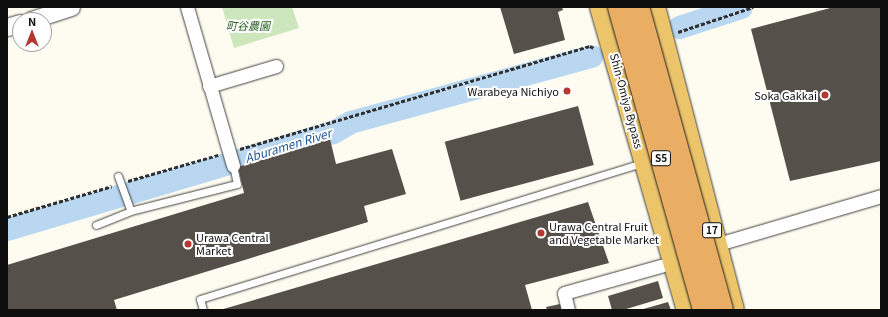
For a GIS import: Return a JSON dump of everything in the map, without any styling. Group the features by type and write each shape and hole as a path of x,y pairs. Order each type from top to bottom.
{"highway":[{"name":"S5","path":"619,7 704,310"},
{"name":"S5","path":"638,7 722,310"},
{"name":"17","path":"654,7 733,310"},
{"name":"Shin-Omiya Bypass","path":"605,13 644,162 688,310"},
{"path":"644,162 692,149"}],"street":[{"path":"52,13 71,7"},
{"path":"187,7 231,158"},
{"path":"210,86 276,66"},
{"path":"715,245 881,196"},
{"path":"568,310 564,292 661,266"}],"lane":[{"path":"96,225 131,211 237,184 231,158"},
{"path":"202,310 200,299 644,162"},
{"path":"118,176 120,186 131,211"}],"path":[{"path":"677,32 753,7"},
{"path":"7,217 231,158 590,46 593,46 595,52"}],"green space":[{"name":"町谷農園","path":"222,7 292,7 299,28 234,48"}],"building":[{"path":"500,7 562,7 563,10 558,12 565,40 514,54"},
{"name":"Soka Gakkai","path":"834,7 881,7 881,161 790,181 751,29"},
{"path":"578,106 594,165 460,201 445,142"},
{"name":"Urawa Central Market","path":"330,139 336,164 392,149 406,194 364,206 368,222 114,300 117,310 7,310 7,265 244,193 238,167"},
{"name":"Urawa Central Fruit and Vegetable Market","path":"588,202 609,263 525,285 532,310 220,310"},
{"path":"658,281 663,298 623,310 612,310 608,296"},
{"path":"668,302 671,310 640,310"},
{"path":"560,304 562,310 547,310 546,307"}],"waterway":[{"name":"Aburamen River","path":"679,27 741,7"},
{"name":"Aburamen River","path":"7,229 333,132 350,122 591,56"}],"place":[{"name":"Warabeya Nichiyo","path":"567,91"},
{"name":"Soka Gakkai","path":"825,95"},
{"name":"Urawa Central Fruit and Vegetable Market","path":"541,233"},
{"name":"Urawa Central Market","path":"188,244"}]}
